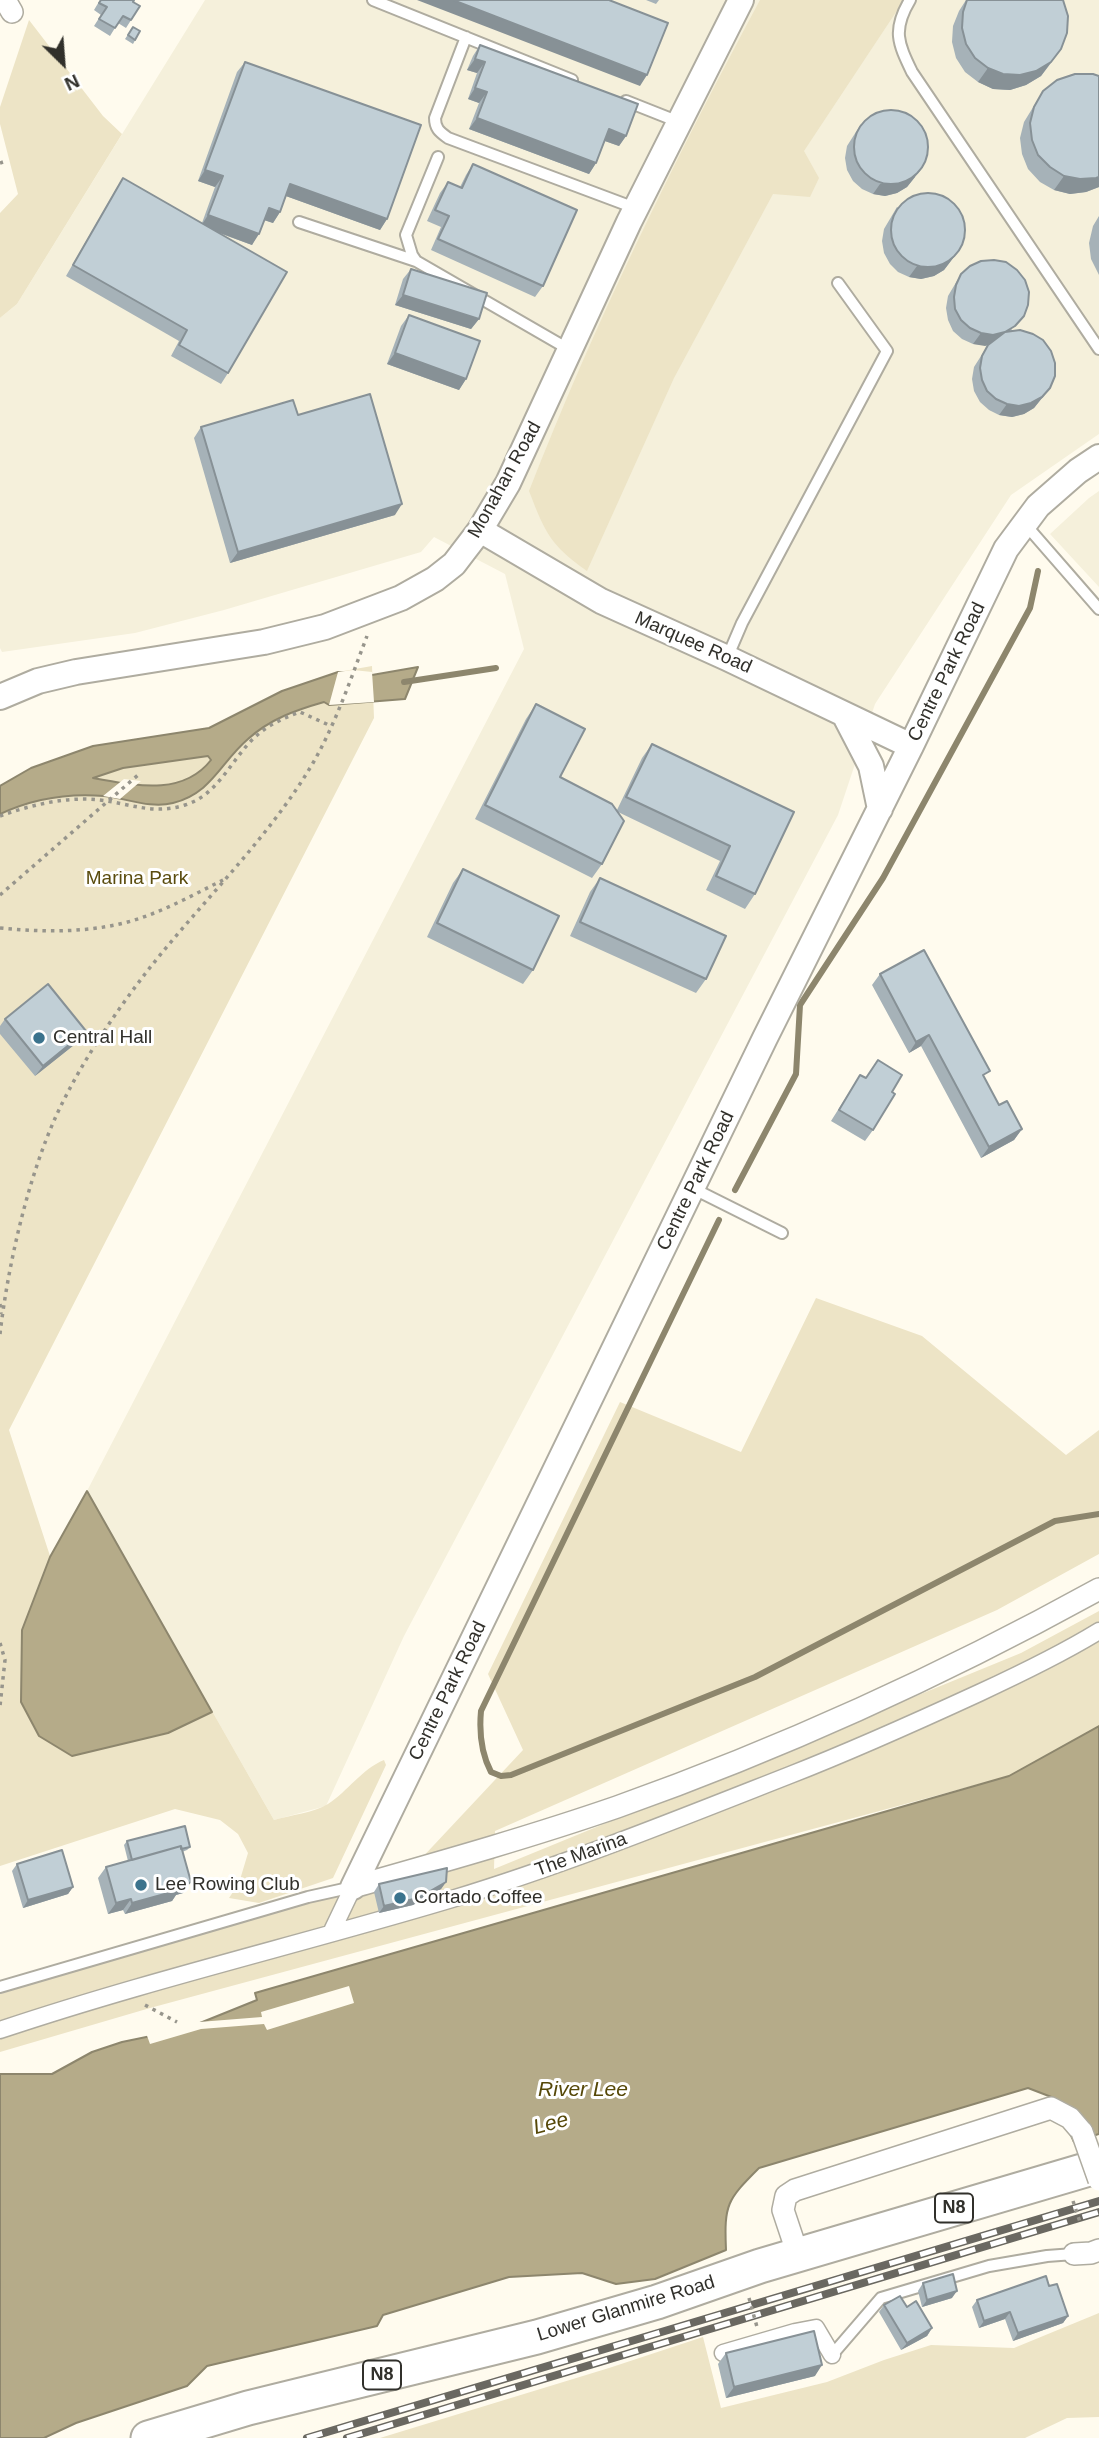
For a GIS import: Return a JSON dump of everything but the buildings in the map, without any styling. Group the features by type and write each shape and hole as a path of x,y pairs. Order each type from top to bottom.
{"highway":[{"name":"Lower Glanmire Road","path":"148,2438 248,2408 537,2337 657,2302 798,2255 1099,2166"}],"street":[{"name":"Monahan Road","path":"0,697 57,676 264,642 325,627 374,610 441,575 460,557 480,530 521,458 636,209 741,0"},
{"name":"Centre Park Road","path":"331,1933 692,1188 1006,549 1056,488 1099,457"},
{"name":"Marquee Road","path":"480,530 601,601 911,746"},
{"path":"844,713 871,766 880,809"},
{"name":"The Marina","path":"353,1887 489,1848 615,1807 736,1762 940,1671 1099,1589"},
{"name":"The Marina","path":"0,2030 118,1993 453,1898 545,1868 690,1814 918,1722 1063,1653 1099,1631"},
{"path":"798,2255 783,2210 786,2196 795,2190 1051,2108 1070,2118 1082,2132 1099,2180"},
{"path":"1074,2254 1099,2250"},
{"path":"723,2353 816,2328 832,2355"}],"lane":[{"path":"373,0 579,82"},
{"path":"910,0 901,14 898,44 912,72 1099,349"},
{"path":"466,37 435,118 439,132 448,138 636,209"},
{"path":"616,97 679,122"},
{"path":"416,261 406,235 438,157"},
{"path":"299,222 416,261 570,350"},
{"path":"727,658 741,623 887,351 838,283"},
{"path":"1025,524 1099,609"},
{"path":"692,1188 782,1233"},
{"path":"0,1987 308,1897 353,1887"},
{"path":"832,2355 881,2298 989,2266 1074,2254"}],"path":[{"path":"0,1334 20,1229 37,1166 57,1114 91,1053 145,974 271,825 314,762 354,670 374,610"},
{"path":"0,816 58,801 107,801 148,810 188,804 204,795 224,776 234,760 255,737 271,725 300,712 331,726"},
{"path":"0,895 138,775"},
{"path":"0,928 51,932 123,923 171,906 225,879"},
{"path":"0,1304 2,1320"},
{"path":"0,1643 5,1660 0,1706"},
{"path":"118,1993 162,2012 177,2022"},
{"path":"1073,2201 1081,2225"},
{"path":"749,2298 757,2327"}],"shaded area":[{"path":"205,0 1099,0 1099,434 1011,495 875,704 838,815 404,1636 326,1806 274,1820 87,1491 524,649 505,574 434,537 421,552 224,610 135,633 2,652 0,648 0,318 17,304"},
{"path":"1099,491 1099,587 1050,534"}],"green space":[{"path":"760,0 904,0 804,151 819,178 810,197 773,194 674,378 587,571 550,537 529,491 581,365 637,242"},
{"path":"29,20 103,116 122,134 17,304 0,318 0,213 18,194 0,124 0,107"},
{"name":"Marina Park","path":"372,666 374,718 9,1430 50,1556 87,1491 274,1820 322,1807 376,1764 384,1760 386,1765 333,1878 259,1903 229,1898 239,1883 248,1853 238,1834 220,1820 175,1809 0,1866 0,786 31,768 93,746 209,728 282,691 338,672"},
{"path":"816,1298 922,1336 1066,1455 1099,1430 1099,1554 997,1610 495,1831 494,1869 1021,1653 1099,1611 1099,1726 1009,1776 150,2008 0,2052 0,1994 418,1862 523,1750 488,1674 620,1402 741,1452"},
{"path":"1099,2313 1099,2417 1067,2418 1025,2438 380,2438 703,2337 721,2408 827,2382 931,2345 1014,2348"}],"water":[{"path":"418,667 405,699 329,705 324,702 274,721 238,748 206,785 173,803 156,805 104,796 77,795 25,804 0,814 0,786 31,768 93,746 209,728 282,691 338,672 372,675","holes":["208,756 211,760 199,772 172,784 141,785 93,778 123,768"]},
{"path":"87,1491 212,1712 168,1733 72,1756 39,1736 21,1702 22,1630 50,1557"},
{"name":"River Lee","path":"1099,1726 1099,2134 1074,2142 1054,2098 1028,2088 759,2168 740,2188 730,2204 726,2222 726,2250 655,2279 616,2284 582,2273 509,2277 383,2315 377,2326 207,2366 187,2386 76,2423 44,2438 0,2438 0,2074 52,2074 92,2052 122,2042 185,2029 257,2000 255,1993 1009,1776"}],"pier":[{"path":"338,672 372,672 374,702 329,705"},
{"path":"124,779 141,781 120,799 103,796"},
{"path":"349,1986 354,2003 267,2030 264,2024 201,2029 150,2044 146,2033 183,2025 199,2018 199,2022 262,2017 261,2012"}],"waterway":[{"path":"735,1190 796,1074 800,1005 883,878 1030,608 1038,571"},
{"path":"404,682 496,668"},
{"path":"719,1220 481,1711 481,1743 491,1772 501,1776 511,1775 755,1677 1055,1521 1099,1514"}],"railway":[{"path":"307,2438 1099,2201"},
{"path":"347,2438 1099,2212"}],"place":[{"name":"Central Hall","path":"39,1038"},
{"name":"Lee Rowing Club","path":"141,1885"},
{"name":"Cortado Coffee","path":"400,1898"}],"water label":[{"name":"Lee","path":"551,2124"}]}
